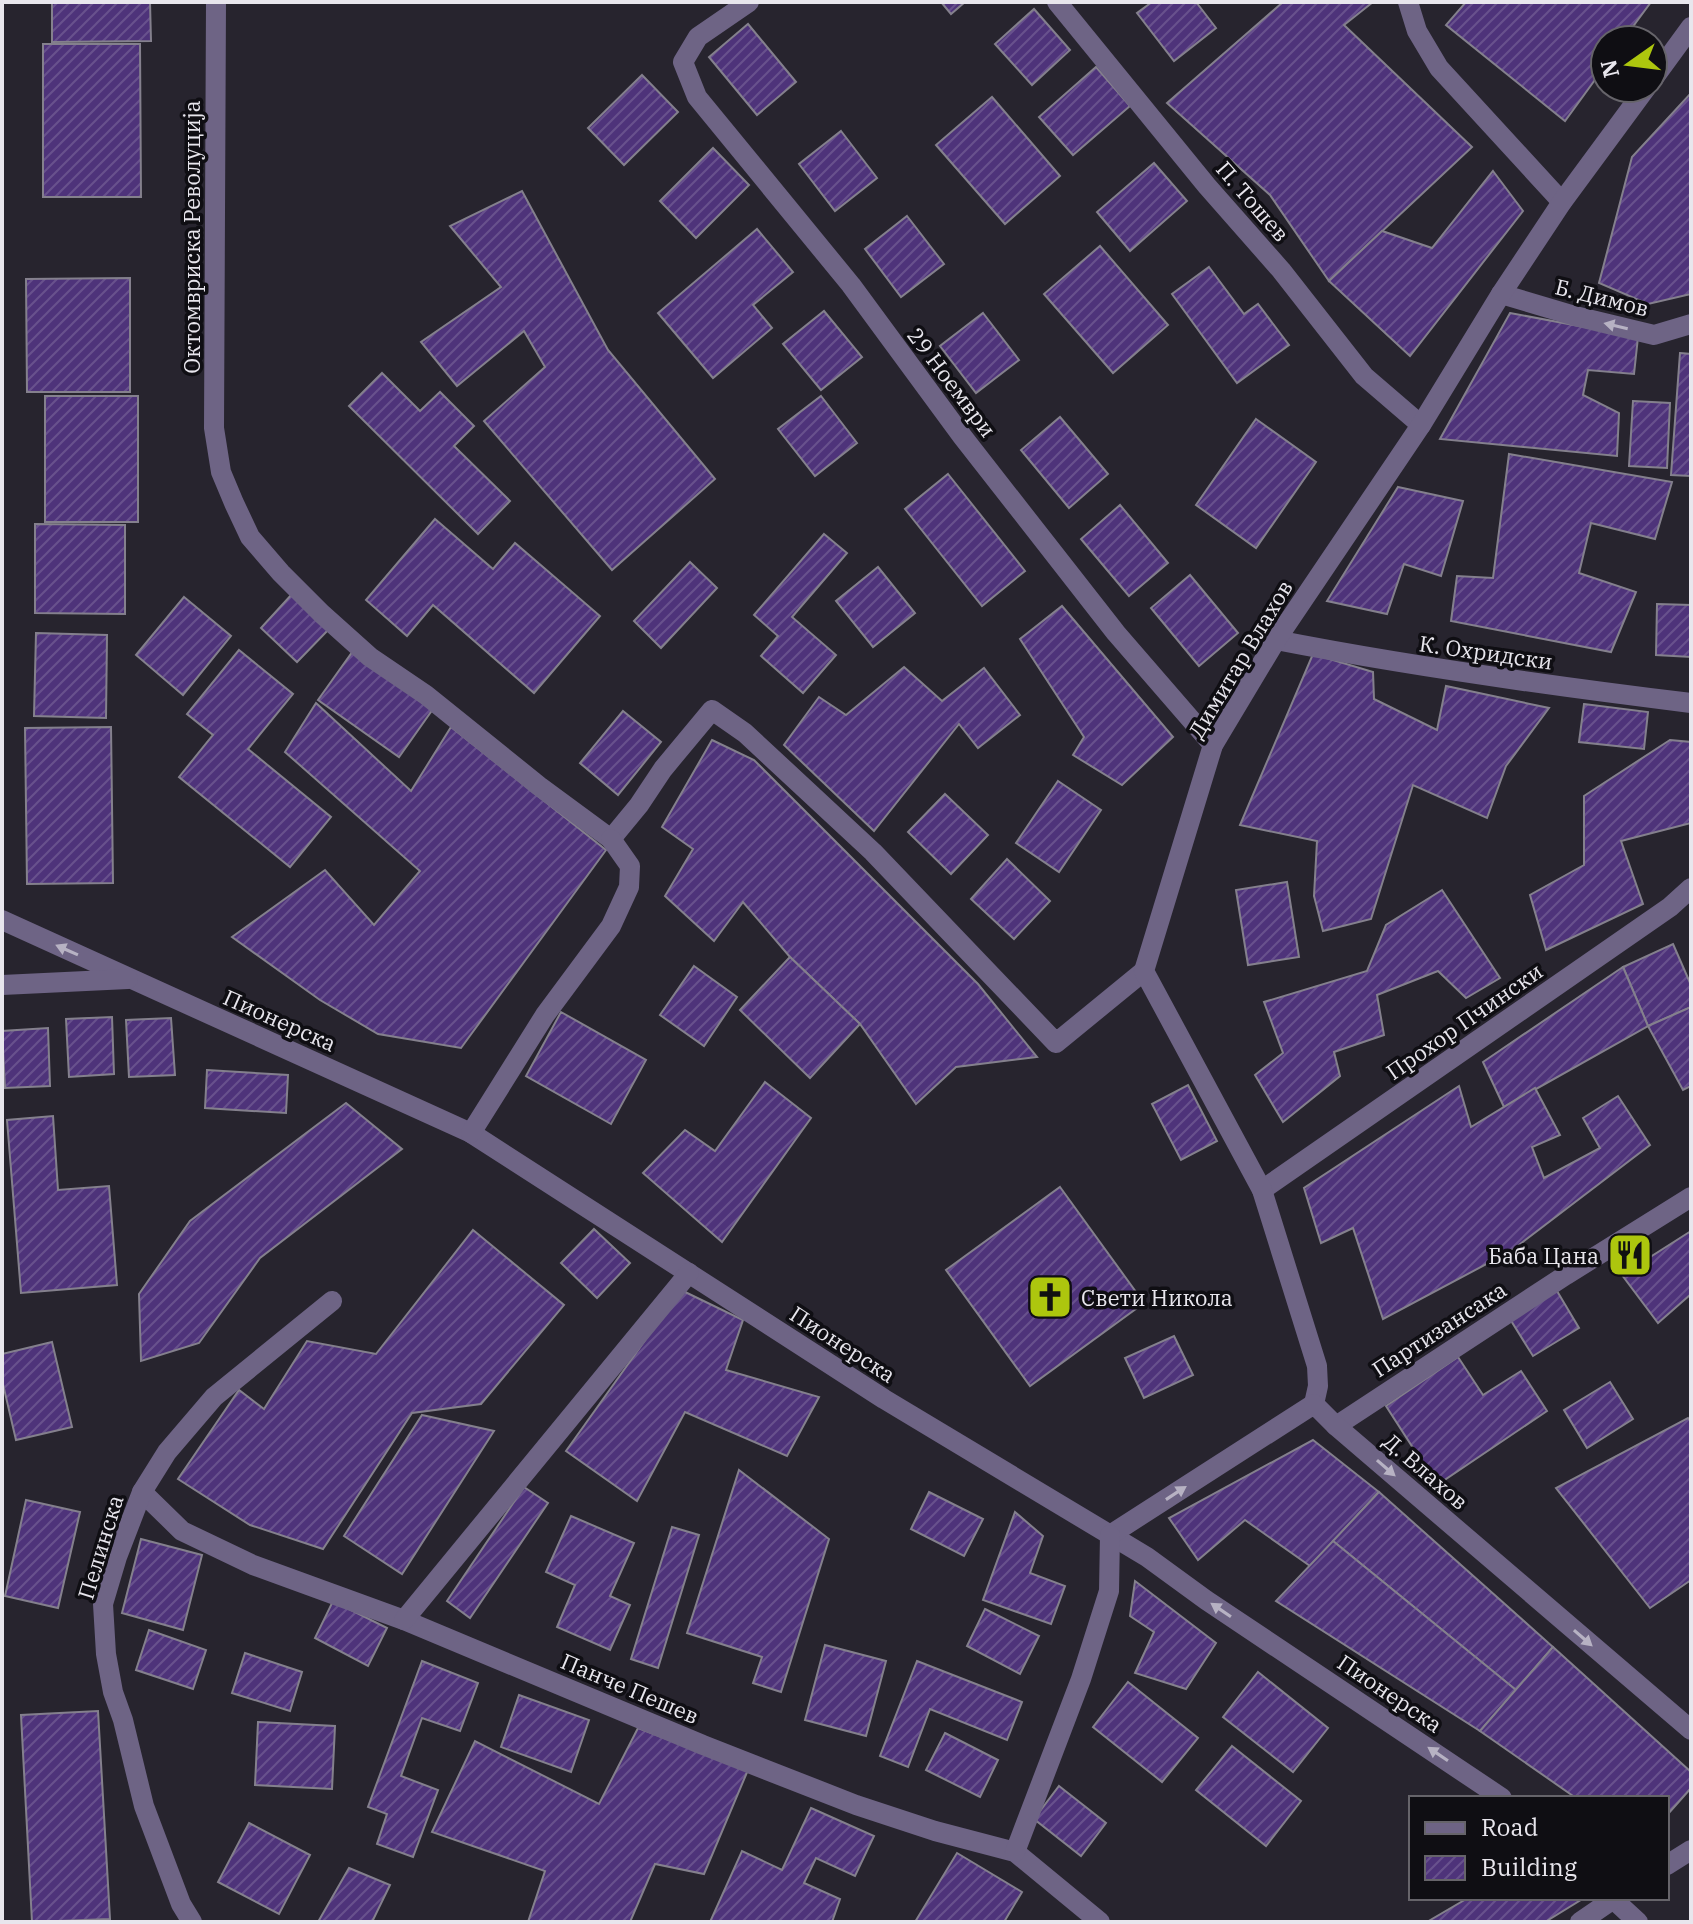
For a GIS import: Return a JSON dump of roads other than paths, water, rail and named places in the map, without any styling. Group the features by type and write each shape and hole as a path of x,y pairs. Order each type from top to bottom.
{"street":[{"name":"Октомвриска Револуција","path":"216,2 214,428 221,472 250,537 322,614 370,657 426,695 539,786 611,839"},
{"name":"29 Ноември","path":"749,2 698,37 683,62 697,97 851,285 962,436 1116,633 1213,745"},
{"name":"П. Тошев","path":"1057,2 1207,186 1281,270 1364,376 1421,425"},
{"path":"1408,2 1417,31 1439,68 1562,202"},
{"path":"1669,57 1691,27"},
{"name":"Димитар Влахов","path":"1144,971 1213,745 1276,640 1421,425 1501,294 1562,202 1634,104"},
{"name":"Б. Димов","path":"1501,294 1654,335 1691,324"},
{"name":"К. Охридски","path":"1276,640 1395,663 1691,703"},
{"path":"471,1133 545,1015 611,926 629,887 630,866 611,839 712,710 745,733 873,852 1056,1043 1144,971 1262,1190 1317,1366 1318,1386 1314,1404 1110,1535 1109,1591 1081,1679 1015,1852"},
{"name":"Прохор Пчински","path":"1262,1190 1670,907 1691,888"},
{"name":"Пионерска","path":"2,920 471,1133 884,1399 1147,1557 1206,1600 1499,1796"},
{"name":"Пионерска","path":"2,985 132,979"},
{"name":"Партизансака","path":"1336,1426 1553,1283 1691,1197"},
{"path":"404,1620 689,1273"},
{"name":"Пелинска","path":"192,1922 181,1904 144,1806 113,1692 106,1654 103,1604 142,1492 167,1452 214,1397 332,1301"},
{"name":"Д. Влахов","path":"1314,1404 1691,1730"},
{"name":"Панче Пешев","path":"142,1492 182,1531 253,1565 404,1620 703,1745 856,1805 935,1831 1015,1852 1100,1922"},
{"path":"1669,1864 1691,1850"},
{"path":"1580,1922 1613,1900"},
{"path":"1615,1900 1638,1922"}],"place":[{"name":"Баба Цана","path":"1630,1255"},
{"name":"Свети Никола","path":"1050,1297"}]}
